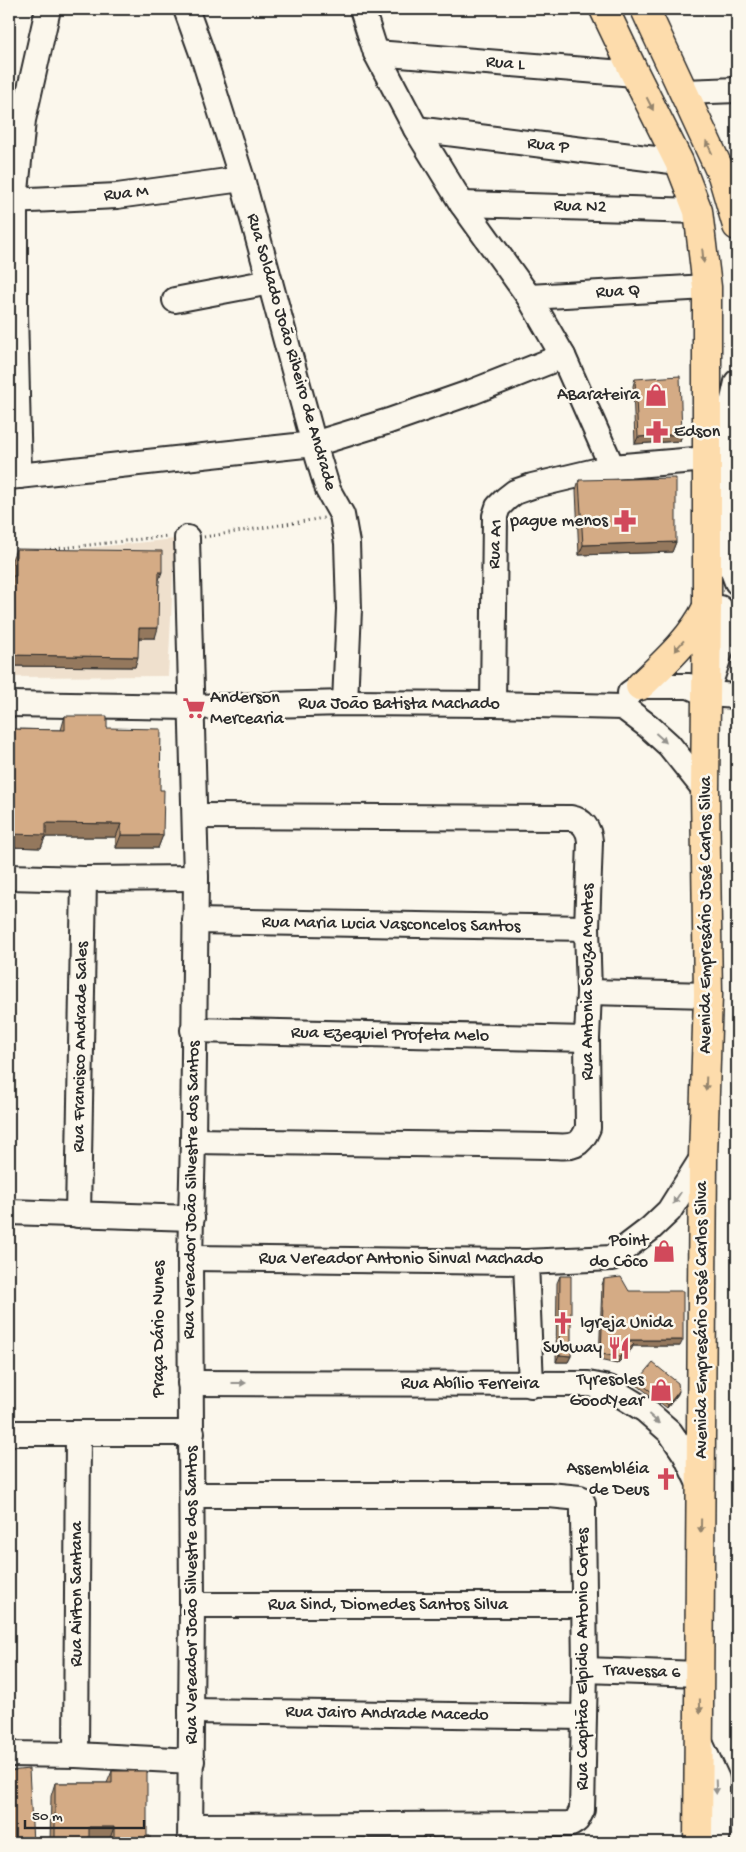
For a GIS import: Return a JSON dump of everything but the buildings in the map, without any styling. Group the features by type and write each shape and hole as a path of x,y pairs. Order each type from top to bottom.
{"main road":[{"path":"645,9 684,92 730,175 737,226"},
{"name":"Avenida Empresário José Carlos Silva","path":"609,16 634,74 679,162 698,210 706,287 707,694 705,790 708,995 703,1157 698,1843"},
{"path":"640,686 668,659 699,623 707,606"}],"street":[{"path":"48,9 23,120 12,201 14,477 314,444 463,396 563,356"},
{"name":"Rua Soldado João Ribeiro de Andrade","path":"186,9 242,179 328,490 342,516 348,543 349,609 345,703"},
{"path":"362,9 376,53 416,129 462,204 529,297 563,356 612,467"},
{"name":"Rua L","path":"376,53 634,74"},
{"path":"684,92 737,90"},
{"name":"Rua P","path":"416,129 679,162"},
{"name":"Rua M","path":"12,201 117,196 242,179"},
{"name":"Rua N2","path":"462,204 698,210"},
{"path":"175,300 270,282"},
{"name":"Rua Q","path":"529,297 706,287"},
{"path":"737,382 727,427 724,532 737,582"},
{"name":"Rua A1","path":"493,704 495,516 498,507 515,492 532,486 612,467 707,459"},
{"path":"707,506 720,547 721,650 707,694"},
{"name":"Rua Vereador João Silvestre dos Santos","path":"188,538 196,878 193,1030 194,1141 190,1258 192,1433 192,1761 190,1835"},
{"path":"705,790 669,745 616,707 640,686 689,686 707,694 737,696"},
{"name":"Rua João Batista Machado","path":"9,704 192,707 345,703 616,707"},
{"name":"Rua Antonia Souza Montes","path":"194,1141 578,1145 584,1138 588,1128 587,1039 589,992 587,928 590,841 590,835 584,825 576,819 195,816"},
{"path":"9,877 84,879 196,878"},
{"name":"Rua Francisco Andrade Sales","path":"78,1215 84,879"},
{"name":"Rua Maria Lucia Vasconcelos Santos","path":"195,921 587,928"},
{"path":"589,992 708,995"},
{"name":"Rua Ezequiel Profeta Melo","path":"193,1030 587,1039"},
{"name":"Rua Vereador Antonio Sinval Machado","path":"190,1258 526,1262 612,1258 650,1229 669,1211 703,1157"},
{"path":"9,1212 192,1218"},
{"path":"526,1262 531,1385"},
{"name":"Rua Abílio Ferreira","path":"190,1383 588,1384 609,1388 645,1410 670,1432 685,1454 702,1488"},
{"path":"9,1433 192,1433"},
{"name":"Rua Airton Santana","path":"76,1755 78,1434"},
{"name":"Rua Capitão Elpidio Antonio Cortes","path":"190,1835 570,1824 577,1820 582,1810 585,1670 583,1506 582,1500 577,1497 549,1495 192,1495"},
{"name":"Rua Sind, Diomedes Santos Silva","path":"192,1605 584,1606"},
{"name":"Travessa 6","path":"585,1670 699,1674"},
{"name":"Rua Jairo Andrade Macedo","path":"192,1711 583,1717"},
{"path":"700,1742 717,1780 717,1843"},
{"path":"9,1754 76,1755 192,1761"}],"shaded area":[{"path":"175,539 168,676 9,677 9,556"}],"place":[{"name":"ABarateira","path":"656,395"},
{"name":"Edson","path":"657,432"},
{"name":"pague menos","path":"625,521"},
{"name":"Anderson Mercearia","path":"194,708"},
{"name":"Point do Côco","path":"664,1251"},
{"name":"Igreja Unida","path":"563,1323"},
{"name":"Subway","path":"619,1348"},
{"name":"Tyresoles GoodYear","path":"661,1390"},
{"name":"Assembléia de Deus","path":"666,1479"}]}
